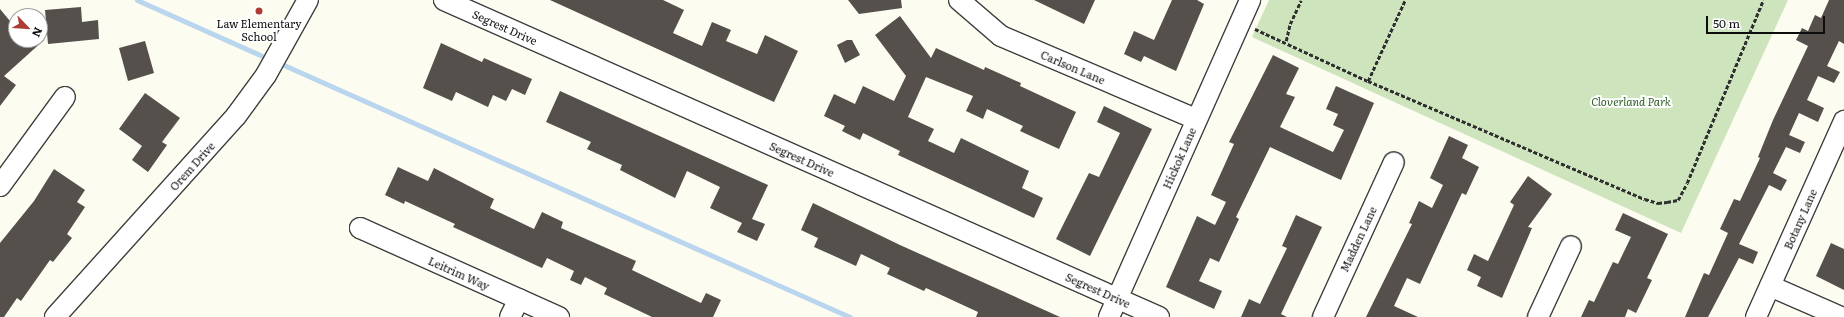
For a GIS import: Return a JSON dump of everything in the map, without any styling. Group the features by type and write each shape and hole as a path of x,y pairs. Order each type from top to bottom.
{"street":[{"name":"Orem Drive","path":"55,317 206,151 266,75 308,0"},
{"name":"Segrest Drive","path":"444,0 1159,317"},
{"name":"Carlson Lane","path":"959,0 1001,36 1196,119"},
{"name":"Hickok Lane","path":"1109,317 1250,0"},
{"path":"0,186 65,97"},
{"name":"Botany Lane","path":"1756,317 1844,120"},
{"name":"Madden Lane","path":"1323,317 1394,162"},
{"name":"Leitrim Way","path":"360,228 559,317"},
{"path":"1538,317 1571,246"},
{"path":"1770,286 1841,317"},
{"path":"510,317 518,299"}],"path":[{"path":"1286,41 1290,24 1301,0"},
{"path":"1368,81 1405,0"},
{"path":"1240,22 1286,41 1368,81 1645,199 1658,203 1678,200 1688,183 1763,0"}],"green space":[{"name":"Cloverland Park","path":"1269,0 1788,0 1681,233 1252,37"}],"building":[{"path":"550,0 663,0 684,10 673,33 702,46 712,22 731,30 726,41 757,54 765,35 798,51 774,102"},
{"path":"848,0 901,0 902,8 859,14"},
{"path":"1034,0 1095,0 1084,24"},
{"path":"1172,0 1197,0 1204,4 1176,71 1144,56 1141,62 1124,54 1134,31 1154,40"},
{"path":"1829,0 1844,0 1844,44 1839,41 1827,66 1840,72 1834,83 1818,76 1807,100 1824,108 1818,122 1799,113 1789,135 1805,142 1800,153 1786,147 1773,173 1787,180 1781,191 1769,185 1739,244 1758,252 1753,264 1739,258 1708,317 1685,317 1704,273 1709,275 1728,233 1720,229 1734,199 1740,201 1760,158 1758,157 1773,120 1808,46 1796,40 1802,28 1808,31 1815,15 1821,18"},
{"path":"81,7 82,22 98,20 99,39 48,44 48,10"},
{"path":"0,9 8,19 8,48 35,48 4,76 16,85 0,106"},
{"path":"900,16 931,58 936,48 984,70 985,67 1021,83 1020,86 1076,112 1059,149 1020,131 1023,126 987,109 983,119 966,111 973,96 926,77 908,117 934,129 928,141 954,153 961,138 1029,171 1022,188 1043,198 1034,218 898,155 900,151 863,133 860,140 842,131 845,126 824,116 834,94 855,104 863,86 894,101 906,76 875,35"},
{"path":"847,40 852,40 860,55 845,63 837,45"},
{"path":"145,41 154,73 128,81 119,48"},
{"path":"441,43 482,62 484,58 532,79 525,95 512,89 506,101 493,95 488,107 456,92 452,101 423,88"},
{"path":"1273,55 1299,68 1286,94 1295,97 1280,127 1333,152 1344,130 1333,125 1338,114 1326,109 1336,86 1374,103 1341,180 1270,147 1236,217 1239,219 1219,262 1210,258 1199,281 1222,291 1214,309 1166,287 1197,216 1215,225 1226,202 1211,195 1234,144 1229,142"},
{"path":"560,91 768,185 752,219 765,224 757,241 737,232 742,223 710,208 720,187 687,171 675,198 620,170 622,165 587,149 591,142 546,122"},
{"path":"145,93 180,118 162,142 167,145 148,172 132,160 142,146 119,129"},
{"path":"1104,106 1152,129 1090,256 1056,239 1089,173 1099,177 1120,133 1097,122"},
{"path":"1449,136 1468,145 1462,158 1479,167 1466,195 1462,193 1420,284 1407,278 1394,306 1418,317 1366,317 1412,224 1409,223 1419,201 1432,208 1443,185 1430,178"},
{"path":"398,167 428,181 434,168 494,199 490,208 534,229 542,212 563,222 561,228 636,261 632,270 701,303 706,293 721,300 713,317 652,317 604,294 607,288 585,277 581,285 570,280 574,271 547,258 542,268 453,227 455,224 405,201 404,204 385,195"},
{"path":"54,169 85,190 77,202 85,207 67,234 72,238 53,262 50,260 21,301 17,298 4,317 0,317 0,243 34,201"},
{"path":"1528,176 1552,194 1528,227 1532,228 1502,298 1477,286 1481,277 1467,270 1474,254 1488,261 1514,205 1510,202"},
{"path":"813,203 900,245 1060,317 976,317 978,312 926,288 924,291 887,274 890,268 861,254 856,266 814,247 818,238 801,230"},
{"path":"1623,213 1668,234 1647,278 1652,280 1636,313 1628,309 1625,317 1581,317 1589,300 1594,302 1613,262 1618,264 1631,237 1615,230"},
{"path":"1296,215 1322,227 1281,314 1287,317 1241,317 1249,299 1260,304 1287,248 1282,246"},
{"path":"1831,243 1844,249 1844,290 1816,276"}],"waterway":[{"path":"137,0 269,59"},
{"path":"277,62 850,317"}],"place":[{"name":"Law Elementary School","path":"259,11"}]}
